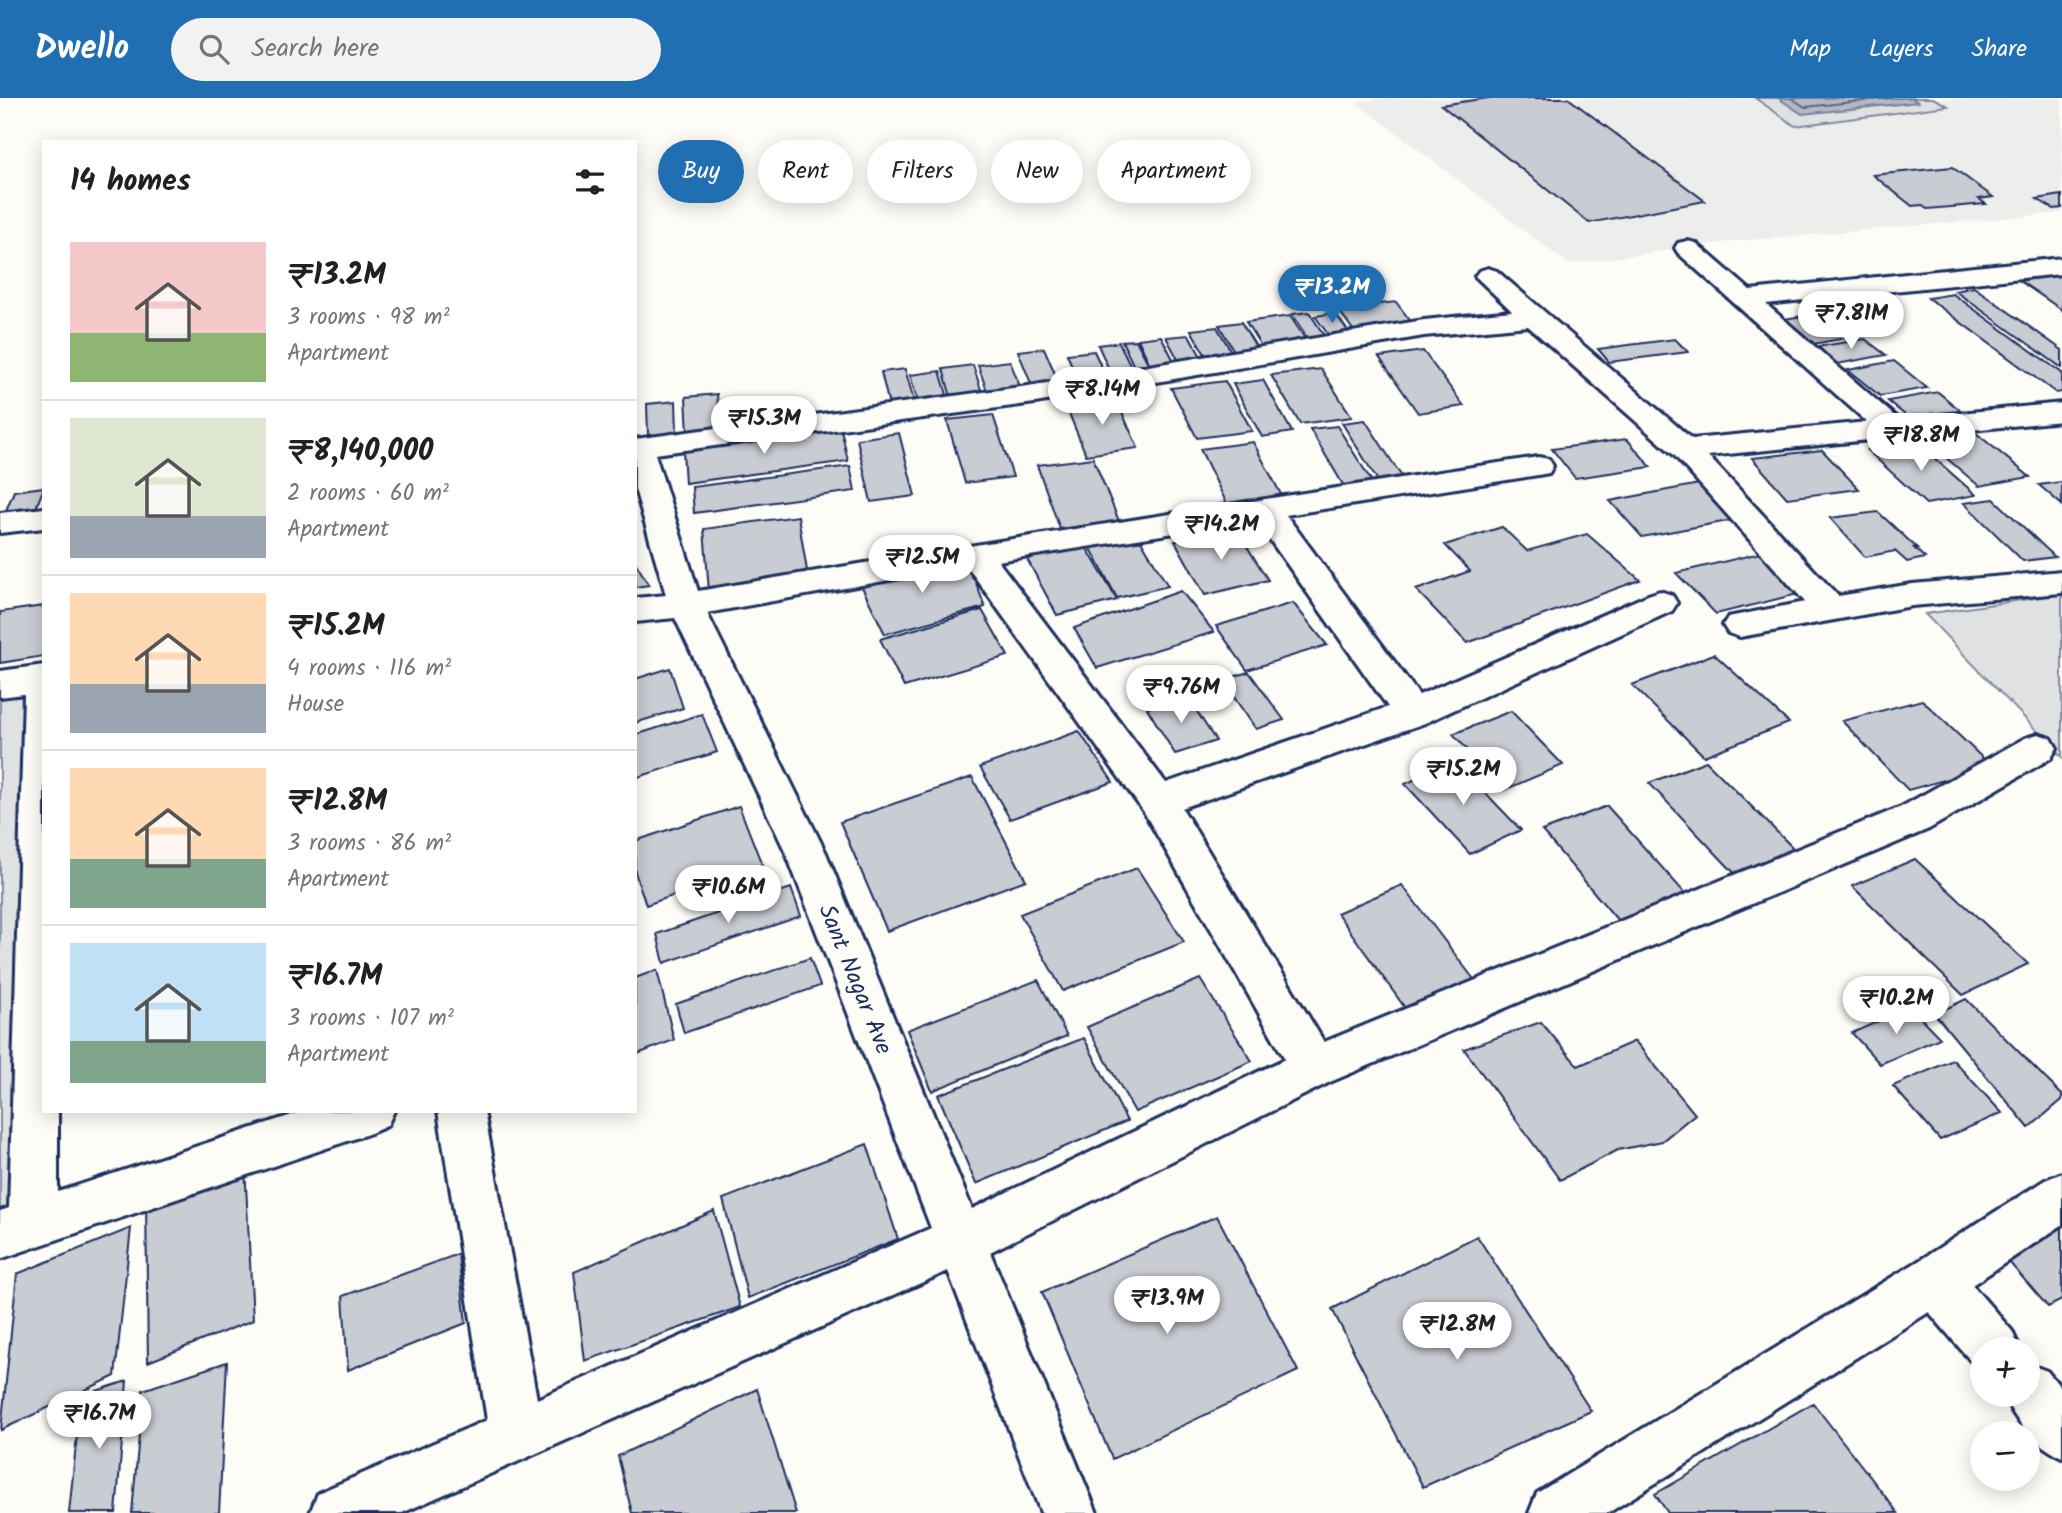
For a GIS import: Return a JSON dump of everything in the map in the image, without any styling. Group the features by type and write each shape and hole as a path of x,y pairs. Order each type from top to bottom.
{"street":[{"path":"1686,248 1891,428"},
{"path":"1746,298 2062,266"},
{"path":"1488,275 1685,449 1832,611"},
{"path":"637,448 1035,394 1424,328 1534,317"},
{"path":"1685,449 2062,412"},
{"name":"Sant Nagar Ave","path":"637,448 686,605 806,853 1069,1513"},
{"path":"637,610 686,605 975,554 1538,466"},
{"path":"1264,508 1412,713"},
{"path":"0,523 42,518"},
{"path":"975,554 1158,801 1314,1067"},
{"path":"1740,625 1912,595 2062,582"},
{"path":"1158,801 1412,713 1660,603"},
{"path":"0,684 42,678"},
{"path":"42,699 17,1229 365,1113"},
{"path":"338,1513 962,1240 1314,1067 1915,818 2038,748"},
{"path":"461,1113 516,1433"},
{"path":"1557,1513 1614,1499 1935,1280 2062,1197"},
{"path":"1935,1280 1984,1337"},
{"path":"2040,1404 2062,1430"}],"shaded area":[{"path":"1384,98 2062,98 2062,213 1728,242 1568,264 1356,102"},
{"path":"1755,98 1933,98 1948,106 1795,126"},
{"path":"2062,594 2062,757 1925,614"},
{"path":"42,678 33,1224 0,1235 0,684"}],"water":[{"path":"1778,98 1911,98 1918,102 1802,114"}],"building":[{"path":"1488,98 1568,98 1705,201 1589,223 1441,105"},
{"path":"1952,167 1993,197 1979,199 1986,204 1927,209 1921,205 1912,206 1873,175"},
{"path":"2062,195 2062,208 2054,209 2037,199"},
{"path":"2062,274 2062,310 2020,281"},
{"path":"1974,287 2062,350 2062,368 1955,291"},
{"path":"1953,294 2062,373 2062,392 2056,393 1928,298"},
{"path":"1396,302 1415,327 1356,334 1338,309"},
{"path":"1309,312 1327,340 1310,342 1292,314"},
{"path":"1826,312 1857,336 1808,345 1779,320"},
{"path":"1335,313 1350,334 1330,337 1315,316"},
{"path":"1290,316 1308,343 1263,349 1246,322"},
{"path":"1241,322 1258,350 1235,353 1219,325"},
{"path":"1217,327 1233,355 1207,358 1191,330"},
{"path":"1189,335 1203,360 1180,363 1166,337"},
{"path":"1161,336 1175,363 1151,367 1138,339"},
{"path":"1675,339 1688,352 1609,362 1598,349"},
{"path":"1865,339 1886,355 1837,364 1817,347"},
{"path":"1136,340 1150,367 1135,369 1122,341"},
{"path":"1119,342 1133,371 1111,374 1098,345"},
{"path":"1044,348 1059,383 1032,386 1018,351"},
{"path":"1094,351 1106,377 1078,381 1067,354"},
{"path":"1423,351 1464,406 1418,413 1379,357"},
{"path":"1010,361 1020,387 987,391 978,365"},
{"path":"1894,361 1927,388 1880,396 1848,370"},
{"path":"973,365 982,393 951,397 943,369"},
{"path":"905,369 914,401 889,405 881,372"},
{"path":"1321,369 1352,417 1300,424 1271,375"},
{"path":"940,371 948,398 918,402 910,375"},
{"path":"1263,380 1292,432 1262,437 1233,384"},
{"path":"1225,381 1252,431 1197,438 1171,388"},
{"path":"1938,392 1961,411 1911,420 1888,401"},
{"path":"717,394 720,429 688,433 686,397"},
{"path":"1116,399 1138,448 1086,455 1066,406"},
{"path":"676,401 677,433 648,436 647,404"},
{"path":"993,415 1013,477 965,483 947,420"},
{"path":"1365,420 1404,480 1380,484 1342,423"},
{"path":"1966,425 2030,477 1979,486 1917,433"},
{"path":"1337,426 1374,485 1345,488 1310,429"},
{"path":"841,429 848,461 685,483 683,450"},
{"path":"899,433 915,496 871,502 857,439"},
{"path":"1627,439 1651,467 1575,478 1552,449"},
{"path":"1253,442 1284,500 1229,508 1200,449"},
{"path":"1916,442 1976,495 1926,504 1867,450"},
{"path":"1822,450 1859,489 1787,498 1752,458"},
{"path":"1093,458 1119,521 1060,529 1037,465"},
{"path":"850,466 855,491 694,513 692,487"},
{"path":"2062,482 2062,505 2039,485"},
{"path":"1699,484 1733,520 1642,537 1610,501"},
{"path":"42,487 31,521 0,525 14,491"},
{"path":"1994,499 2055,557 2023,561 1964,503"},
{"path":"1878,512 1925,558 1907,562 1895,551 1865,557 1830,518"},
{"path":"798,516 808,577 709,591 704,529"},
{"path":"1502,527 1527,551 1587,534 1640,580 1467,643 1416,590 1470,571 1445,545"},
{"path":"1238,532 1268,580 1205,595 1175,541"},
{"path":"1139,537 1168,586 1117,598 1090,547"},
{"path":"1085,545 1117,600 1057,615 1027,559"},
{"path":"1760,553 1802,593 1716,614 1676,573"},
{"path":"967,559 985,607 885,634 858,579"},
{"path":"637,565 649,585 637,587"},
{"path":"1181,591 1214,632 1097,668 1074,628"},
{"path":"1293,603 1327,645 1247,670 1216,626"},
{"path":"42,606 42,656 0,663 0,612"},
{"path":"982,610 1008,656 904,687 880,639"},
{"path":"1714,654 1789,723 1704,756 1632,685"},
{"path":"670,668 683,708 637,722 637,678"},
{"path":"1249,672 1284,720 1256,729 1222,680"},
{"path":"1187,696 1216,741 1175,754 1147,708"},
{"path":"1922,700 1992,767 1908,790 1842,721"},
{"path":"1511,711 1563,765 1504,790 1453,734"},
{"path":"702,714 717,752 637,777 637,734"},
{"path":"1079,731 1113,782 1010,819 980,767"},
{"path":"1455,761 1521,830 1470,854 1405,784"},
{"path":"1706,761 1801,856 1741,880 1649,783"},
{"path":"972,777 1026,880 887,931 840,822"},
{"path":"739,806 762,865 646,905 637,878 637,840"},
{"path":"1607,806 1692,901 1625,929 1542,831"},
{"path":"1915,859 2028,964 1963,995 1852,886"},
{"path":"1137,868 1184,942 1063,991 1020,914"},
{"path":"1402,885 1476,982 1408,1012 1337,913"},
{"path":"791,888 801,916 664,963 657,934"},
{"path":"810,958 820,986 684,1033 676,1004"},
{"path":"657,970 674,1040 637,1054 637,977"},
{"path":"1200,979 1252,1061 1135,1112 1087,1027"},
{"path":"1038,980 1067,1036 932,1091 907,1030"},
{"path":"1966,999 2062,1095 2062,1100 2029,1128 1935,1014"},
{"path":"1910,1007 1940,1038 1880,1064 1852,1033"},
{"path":"1541,1022 1578,1066 1635,1041 1695,1114 1662,1141 1618,1150 1560,1180 1464,1049"},
{"path":"1084,1038 1127,1121 976,1184 938,1095"},
{"path":"1953,1060 2002,1113 1940,1140 1893,1086"},
{"path":"867,1144 898,1239 748,1298 723,1199"},
{"path":"245,1165 253,1320 148,1362 146,1201"},
{"path":"714,1211 740,1307 585,1361 574,1272"},
{"path":"1217,1216 1298,1371 1112,1459 1042,1292"},
{"path":"2062,1226 2062,1300 2048,1307 2003,1255"},
{"path":"131,1228 115,1376 1,1430 17,1274"},
{"path":"1477,1236 1591,1411 1423,1487 1332,1309"},
{"path":"458,1254 466,1323 348,1370 343,1296"},
{"path":"227,1362 219,1513 132,1513 143,1390"},
{"path":"127,1381 116,1513 69,1513 81,1396"},
{"path":"757,1389 796,1513 632,1513 618,1456"},
{"path":"1813,1403 1898,1513 1668,1513 1655,1494"}]}
